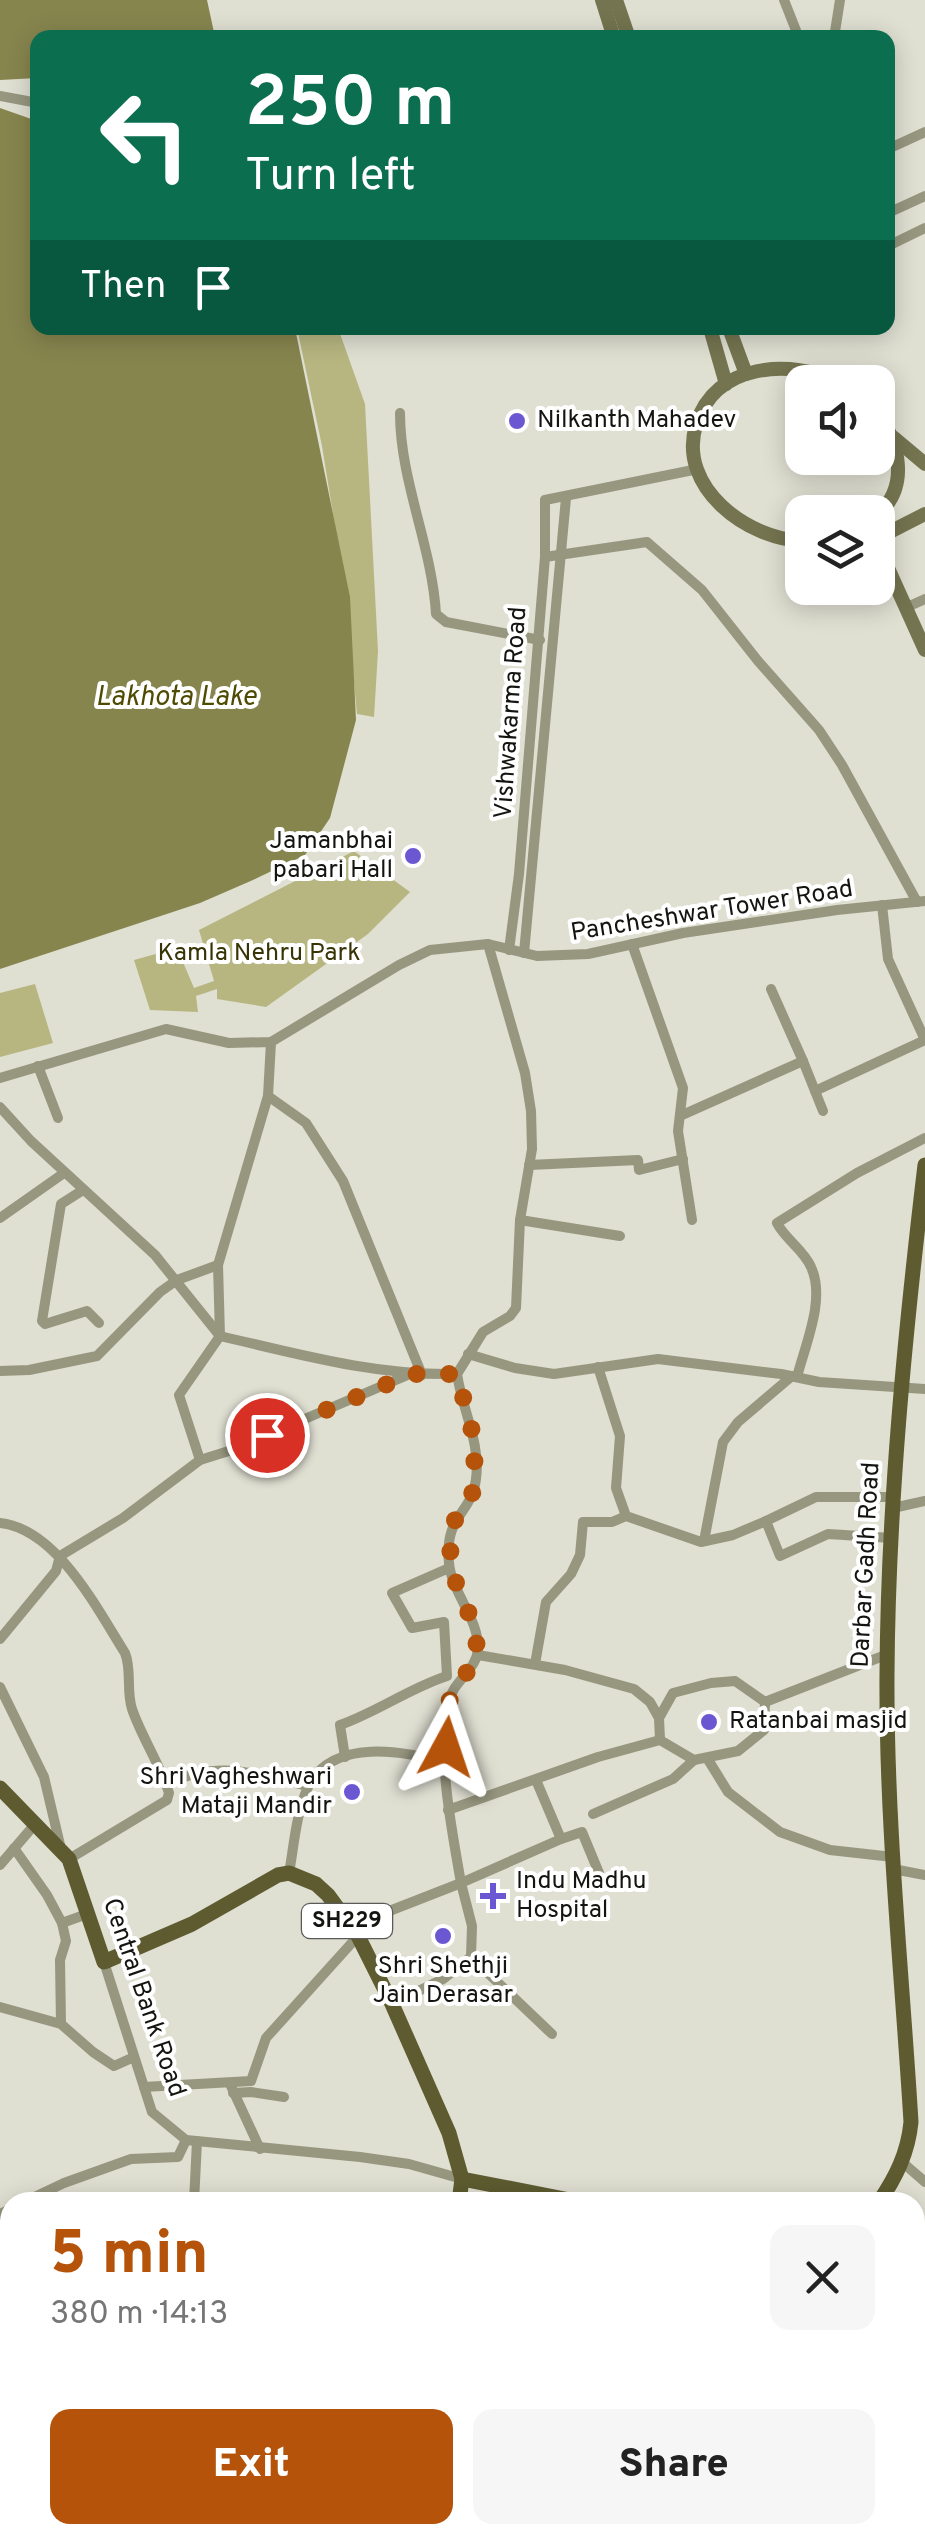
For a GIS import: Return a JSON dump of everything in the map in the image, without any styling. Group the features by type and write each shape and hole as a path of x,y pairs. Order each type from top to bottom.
{"main road":[{"path":"602,0 611,30"},
{"path":"616,0 626,30"},
{"path":"712,335 726,384"},
{"path":"731,335 746,374"},
{"path":"785,368 767,368 726,384 696,422 693,442 706,487 724,509 751,528 785,539"},
{"path":"895,439 925,464"},
{"path":"895,449 895,475"},
{"path":"895,529 925,514"},
{"path":"895,585 925,650"},
{"name":"Darbar Gadh Road","path":"886,2192 909,2143 910,2122 893,1863 888,1654 893,1502 925,1165"},
{"name":"Central Bank Road","path":"0,1788 65,1854 104,1962"},
{"name":"SH229","path":"104,1962 192,1924 261,1883 289,1873 316,1884 355,1931 392,2004 449,2134 462,2179"},
{"path":"460,2192 462,2179 497,2192"}],"street":[{"path":"784,0 796,30"},
{"path":"835,30 840,0"},
{"path":"0,96 30,102"},
{"path":"895,146 925,132"},
{"path":"895,210 925,196"},
{"path":"895,243 925,228"},
{"path":"400,413 404,460 434,576 436,614 446,622 552,642"},
{"name":"Vishwakarma Road","path":"509,950 520,874 545,556 545,500 698,469"},
{"name":"Vishwakarma Road","path":"524,953 566,498"},
{"path":"545,556 647,542 702,590 818,730 921,901"},
{"path":"905,608 925,598"},
{"name":"Pancheshwar Tower Road","path":"271,1042 398,965 430,950 488,944 524,953 573,956 702,930 921,901"},
{"path":"815,1091 925,1040 888,959 882,906"},
{"path":"488,944 525,1073 531,1111 529,1165 520,1220 515,1312 483,1332 457,1374 472,1431 476,1481 471,1497 451,1526 450,1568 474,1626 478,1654 448,1703 448,1810 460,1884 472,1926 471,1957 552,2034"},
{"path":"632,944 683,1088 678,1132 692,1220"},
{"path":"771,989 823,1111"},
{"path":"0,1078 166,1029 228,1043 271,1042 268,1096 218,1265 220,1336 179,1395 200,1460"},
{"path":"680,1116 803,1061"},
{"path":"38,1066 58,1118"},
{"path":"268,1096 306,1123 343,1181 417,1374"},
{"path":"0,1107 155,1255 220,1336 348,1366 457,1374"},
{"path":"704,1540 723,1442 738,1422 795,1377 814,1307 816,1282 810,1264 778,1221 925,1138"},
{"path":"529,1165 638,1160 639,1170 683,1159"},
{"path":"0,1218 64,1172"},
{"path":"83,1190 61,1204 42,1321 44,1324 87,1310 99,1322"},
{"path":"520,1220 620,1236"},
{"path":"0,1371 29,1370 98,1356 160,1292 177,1280 218,1265"},
{"path":"468,1354 554,1374 658,1359 860,1387 925,1389"},
{"path":"598,1367 620,1436 616,1488 626,1516"},
{"path":"0,1638 56,1571 60,1556 122,1518 200,1460 417,1374"},
{"path":"534,1664 546,1602 571,1574 580,1555 582,1522 612,1522 626,1516 689,1540 704,1540 734,1535 816,1497 925,1501"},
{"path":"766,1521 780,1556 828,1534 892,1538"},
{"path":"0,1523 12,1524 60,1556 128,1658 127,1685 134,1714 166,1784 167,1800 65,1854 44,1777 0,1687"},
{"path":"345,1757 340,1725 447,1676 444,1622 412,1628 392,1593 450,1568"},
{"path":"478,1654 634,1689 650,1702 658,1718 660,1740"},
{"path":"765,1702 888,1654"},
{"path":"658,1718 673,1693 711,1683 736,1681 765,1702"},
{"path":"593,1814 673,1779 694,1760 738,1751 764,1730 765,1702"},
{"path":"448,1810 660,1740 694,1760"},
{"path":"289,1873 308,1786 330,1765 366,1752 396,1752 446,1763"},
{"path":"707,1758 728,1792 780,1832 830,1850 893,1863 925,1875"},
{"path":"166,1784 192,1772 221,1768 308,1786"},
{"path":"536,1780 561,1839"},
{"path":"0,1866 36,1823"},
{"path":"232,2089 253,2078 266,2038 355,1931 582,1832 599,1873"},
{"path":"14,1848 62,1923 66,1941 60,1960 61,2024"},
{"path":"62,1923 88,1914"},
{"path":"392,2004 443,1979 471,1957"},
{"name":"Central Bank Road","path":"104,1962 152,2112 191,2141"},
{"path":"0,2007 61,2024 114,2066 134,2057"},
{"path":"144,2087 232,2089 284,2097"},
{"path":"232,2089 260,2149"},
{"path":"191,2141 409,2164 462,2179"},
{"path":"45,2192 131,2159 178,2157 191,2141"},
{"path":"191,2141 194,2192"},
{"path":"902,2162 923,2175"}],"green space":[{"path":"298,335 340,335 365,404 378,651 374,717 357,714 345,588 322,446"},
{"name":"Kamla Nehru Park","path":"354,851 410,892 368,934 266,1007 217,999 217,989 196,996 198,1012 150,1010 134,960 177,948 194,988 214,981 199,930"},
{"path":"35,984 53,1043 0,1057 0,993"}],"water":[{"path":"0,0 207,0 213,30 30,30 30,78 0,80"},
{"name":"Lakhota Lake","path":"0,108 30,119 30,335 296,335 350,597 356,720 330,818 305,855 200,903 0,969"}],"place":[{"name":"Nilkanth Mahadev","path":"517,421"},
{"name":"Jamanbhai pabari Hall","path":"413,856"},
{"name":"Ratanbai masjid","path":"709,1722"},
{"name":"Shri Vagheshwari Mataji Mandir","path":"352,1792"},
{"name":"Indu Madhu Hospital","path":"493,1896"},
{"name":"Shri Shethji Jain Derasar","path":"443,1936"}],"route":[{"path":"267,1435 411,1374 457,1374 477,1465 471,1497 451,1526 448,1544 456,1590 474,1626 478,1654 448,1703 446,1747"}]}
